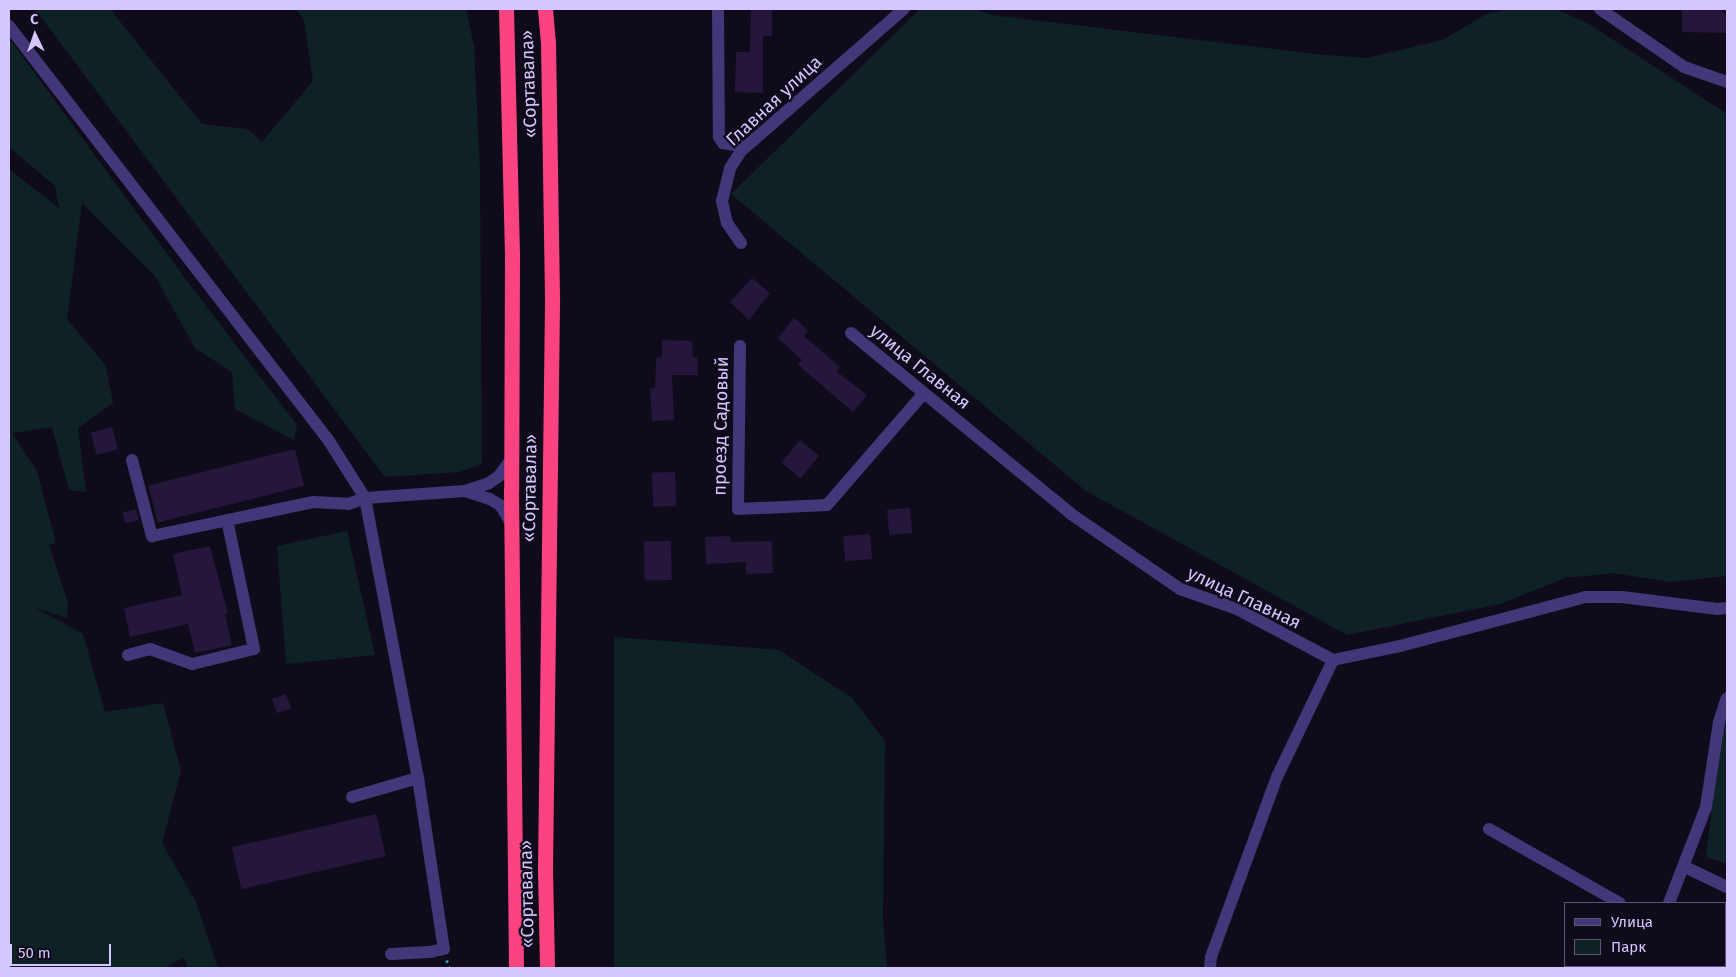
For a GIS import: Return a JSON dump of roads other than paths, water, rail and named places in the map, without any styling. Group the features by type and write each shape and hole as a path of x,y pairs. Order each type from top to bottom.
{"highway":[{"name":"«Сортавала»","path":"506,9 512,258 511,523 516,968"},
{"name":"«Сортавала»","path":"545,9 548,41 552,304 545,870 547,968"}],"street":[{"path":"718,9 719,136 723,143 745,147"},
{"name":"Главная улица","path":"741,243 727,223 722,200 730,168 745,147 904,9"},
{"path":"1600,9 1684,67 1727,82"},
{"path":"9,26 329,441 364,498 418,778 444,948 430,952 391,954"},
{"name":"улица Главная","path":"850,333 1071,514 1180,589 1237,609 1333,660"},
{"name":"проезд Садовый","path":"740,346 738,509 827,505 924,393"},
{"path":"132,460 152,536 313,502 348,504 364,498 465,491 489,483 498,477 511,460"},
{"path":"465,491 490,499 501,506 511,523"},
{"path":"128,655 150,649 192,664 254,649 227,520"},
{"path":"1210,968 1211,957 1277,777 1333,660 1400,646 1585,597 1622,597 1717,609 1727,608"},
{"path":"1669,902 1706,807 1719,722 1727,698"},
{"path":"352,797 418,778"},
{"path":"1488,829 1618,902"},
{"path":"1684,867 1727,886"}]}
